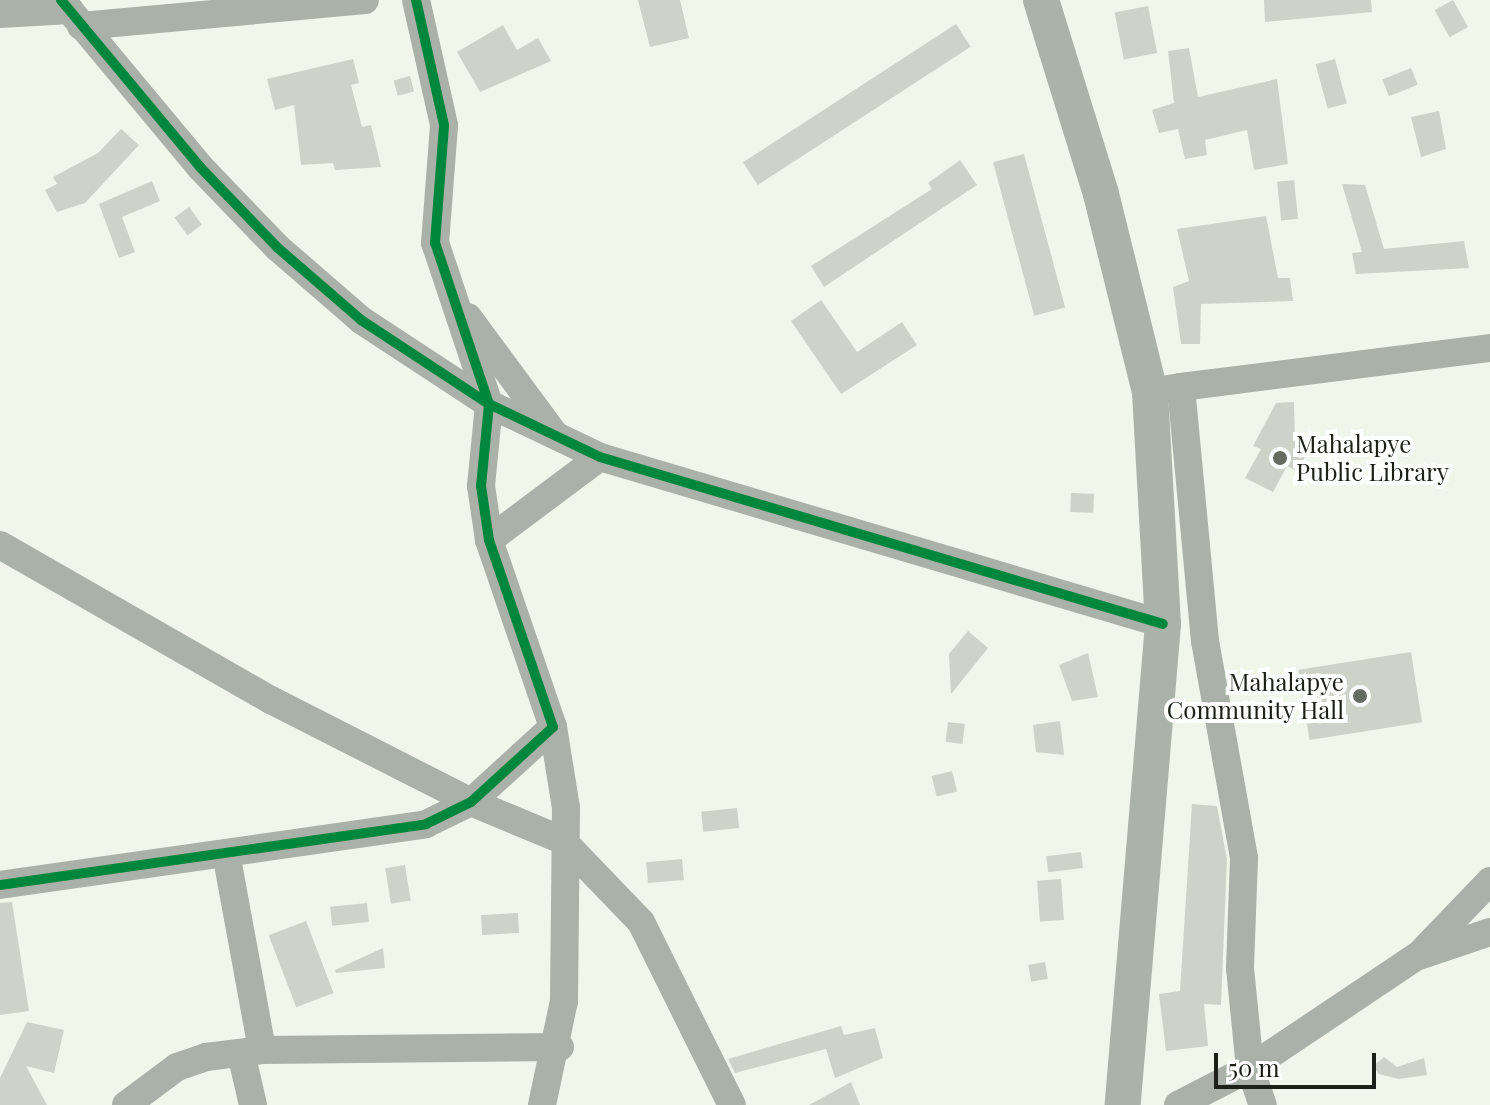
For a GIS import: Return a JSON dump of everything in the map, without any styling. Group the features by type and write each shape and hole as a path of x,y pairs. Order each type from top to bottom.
{"main road":[{"path":"1041,0 1166,390 1163,624 1123,1105"}],"street":[{"path":"0,14 365,0"},
{"path":"416,0 444,125 435,243 460,307 489,404 481,486 489,540 553,727 566,808 562,840 560,1047 542,1105"},
{"path":"71,12 278,248 361,320 489,404 600,457 1163,624"},
{"path":"460,307 556,438"},
{"path":"1263,1105 1250,1068 1240,968 1244,858 1205,641 1166,390 1490,348"},
{"path":"489,540 600,457"},
{"path":"0,545 14,566 471,802 562,840 641,922 732,1105"},
{"path":"0,885 426,824 471,802 553,727"},
{"path":"226,853 252,1052 253,1105"},
{"path":"1178,1105 1250,1068 1416,957 1490,881"},
{"path":"1416,957 1490,932"},
{"path":"126,1105 177,1067 252,1052 560,1047"}],"building":[{"path":"638,0 680,0 689,38 650,47"},
{"path":"1264,0 1371,0 1372,12 1265,22"},
{"path":"1453,0 1468,27 1450,37 1435,10"},
{"path":"1148,6 1157,53 1124,60 1115,12"},
{"path":"956,24 971,47 758,185 743,162"},
{"path":"503,25 517,50 538,38 551,61 480,92 457,52"},
{"path":"1189,48 1198,97 1277,79 1288,164 1254,170 1247,130 1205,140 1207,155 1185,159 1178,129 1159,133 1152,110 1174,103 1168,51"},
{"path":"353,59 359,83 351,85 362,127 371,125 381,167 335,170 333,163 301,165 294,105 275,110 267,79"},
{"path":"1335,59 1347,103 1328,109 1316,64"},
{"path":"1411,68 1418,85 1389,96 1382,80"},
{"path":"410,76 414,91 398,96 394,80"},
{"path":"1439,111 1446,149 1421,157 1411,117"},
{"path":"121,129 139,145 85,203 57,212 45,190 57,184 53,177 98,153"},
{"path":"1024,154 1065,308 1034,316 993,162"},
{"path":"960,160 977,185 824,287 811,266 932,189 928,183"},
{"path":"1294,180 1298,219 1281,221 1277,182"},
{"path":"152,181 160,201 122,217 135,252 119,258 99,204"},
{"path":"1342,184 1365,185 1384,249 1464,241 1469,268 1356,274 1352,253 1362,252"},
{"path":"189,207 202,225 187,235 174,218"},
{"path":"1266,216 1278,278 1290,278 1293,301 1201,304 1200,344 1181,344 1173,287 1189,281 1177,229"},
{"path":"821,300 857,352 902,322 917,345 841,394 791,321"},
{"name":"Mahalapye Public Library","path":"1294,402 1295,442 1309,448 1298,472 1287,466 1273,492 1245,478 1261,449 1253,446 1276,403"},
{"path":"1071,493 1094,494 1093,513 1070,512"},
{"path":"968,631 988,648 951,694 949,654"},
{"name":"Mahalapye Community Hall","path":"1411,652 1422,722 1310,740 1298,670"},
{"path":"1088,653 1098,697 1072,701 1059,665"},
{"path":"1060,721 1064,755 1036,752 1033,725"},
{"path":"948,722 965,724 962,744 946,742"},
{"path":"952,771 957,791 937,796 932,776"},
{"path":"1192,804 1217,806 1227,859 1221,1005 1204,1004 1208,1046 1166,1051 1159,994 1180,991"},
{"path":"737,808 739,828 703,832 701,812"},
{"path":"1081,852 1083,868 1048,872 1046,856"},
{"path":"682,859 684,880 648,883 646,862"},
{"path":"405,865 411,901 391,904 385,868"},
{"path":"1061,879 1064,920 1040,922 1037,881"},
{"path":"12,902 29,1011 0,1015 0,903"},
{"path":"367,903 369,922 332,926 330,907"},
{"path":"518,913 519,933 482,935 481,915"},
{"path":"306,921 334,993 296,1007 269,935"},
{"path":"383,948 385,968 336,973 335,970"},
{"path":"1045,962 1048,979 1031,982 1028,965"},
{"path":"27,1022 64,1030 54,1073 26,1066 47,1105 0,1105 0,1078"},
{"path":"841,1026 844,1035 875,1028 883,1058 835,1078 826,1049 735,1073 728,1059"},
{"path":"1384,1057 1397,1067 1424,1058 1427,1075 1399,1079 1379,1074 1373,1066"},
{"path":"851,1082 860,1105 809,1105"}],"cycle path":[{"path":"61,0 200,167 278,248 361,320 489,404 600,457 1163,624"},
{"path":"0,885 426,824 471,802 553,727 489,540 481,486 489,404 435,243 444,125 416,0"}],"place":[{"name":"Mahalapye Public Library","path":"1280,458"},
{"name":"Mahalapye Community Hall","path":"1360,696"}]}
